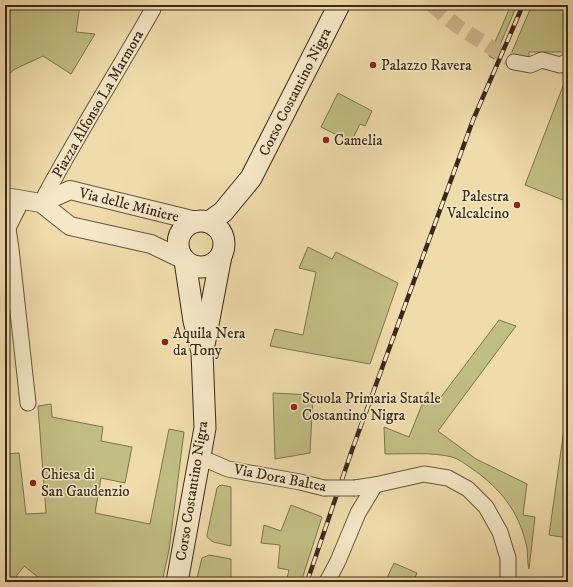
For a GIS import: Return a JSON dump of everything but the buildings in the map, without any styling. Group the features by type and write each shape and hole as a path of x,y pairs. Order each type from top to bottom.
{"main road":[{"name":"Corso Costantino Nigra","path":"202,221 223,212 252,178 339,5"},
{"name":"Corso Costantino Nigra","path":"202,352 222,247 248,199 252,178"},
{"path":"202,221 217,227 221,232 222,247 217,261 203,267 193,266 184,260 178,249 178,238 185,226 202,221"},
{"name":"Corso Costantino Nigra","path":"177,582 205,428 202,352 194,321 184,260"}],"street":[{"name":"Piazza Alfonso La Marmora","path":"41,203 68,152 140,32 154,5"},
{"path":"514,62 530,65 542,60 560,65 568,61"},
{"name":"Via delle Miniere","path":"41,203 70,190 202,221"},
{"path":"28,403 11,249 6,229 14,198 41,203 70,226 151,244 184,260"},
{"name":"Via Dora Baltea","path":"200,457 228,469 300,482 324,488 356,488 424,474 448,478 468,489 486,507 500,532 508,558 508,582"},
{"path":"327,582 338,561 358,513 375,485"}],"shaded area":[{"path":"5,5 80,5 76,32 95,34 71,74 43,56 15,69 5,77"},
{"path":"511,5 517,5 494,59 489,56"},
{"path":"532,5 568,5 568,52 529,52 529,58 511,54"},
{"path":"568,73 568,202 525,185"},
{"path":"338,93 372,111 365,126 360,124 351,142 321,127"},
{"path":"308,247 332,259 336,252 398,283 370,364 270,346 275,329 303,335 316,272 299,268"},
{"path":"499,320 516,326 438,431 476,459 527,484 523,515 535,517 529,569 527,548 520,525 504,497 489,482 462,462 452,457 427,454 385,454 384,427 409,437 427,392 441,397"},
{"path":"273,393 313,395 310,453 275,459"},
{"path":"568,401 568,538 549,535"},
{"path":"51,404 52,417 103,427 101,441 132,447 125,483 101,478 95,513 150,524 169,429 184,432 169,550 162,582 43,582 24,566 12,582 5,582 5,515 8,512 5,497 5,454 19,453 26,514 46,513 38,406"},
{"path":"222,485 231,487 231,546 213,542 207,537 217,488"},
{"path":"291,505 322,517 301,582 286,582 289,570 278,568 280,545 261,543 264,525 281,531"},
{"path":"209,555 231,559 231,582 196,582 202,558"},
{"path":"394,563 417,573 413,582 385,582"}],"tunnel":[{"path":"432,5 457,26 514,62"}],"railway":[{"path":"307,582 352,450 473,120 523,5"}],"place":[{"name":"Palazzo Ravera","path":"373,65"},
{"name":"Camelia","path":"326,140"},
{"name":"Palestra Valcalcino","path":"517,205"},
{"name":"Aquila Nera da Tony","path":"165,342"},
{"name":"Scuola Primaria Statale Costantino Nigra","path":"294,407"},
{"name":"Chiesa di San Gaudenzio","path":"33,483"}]}
